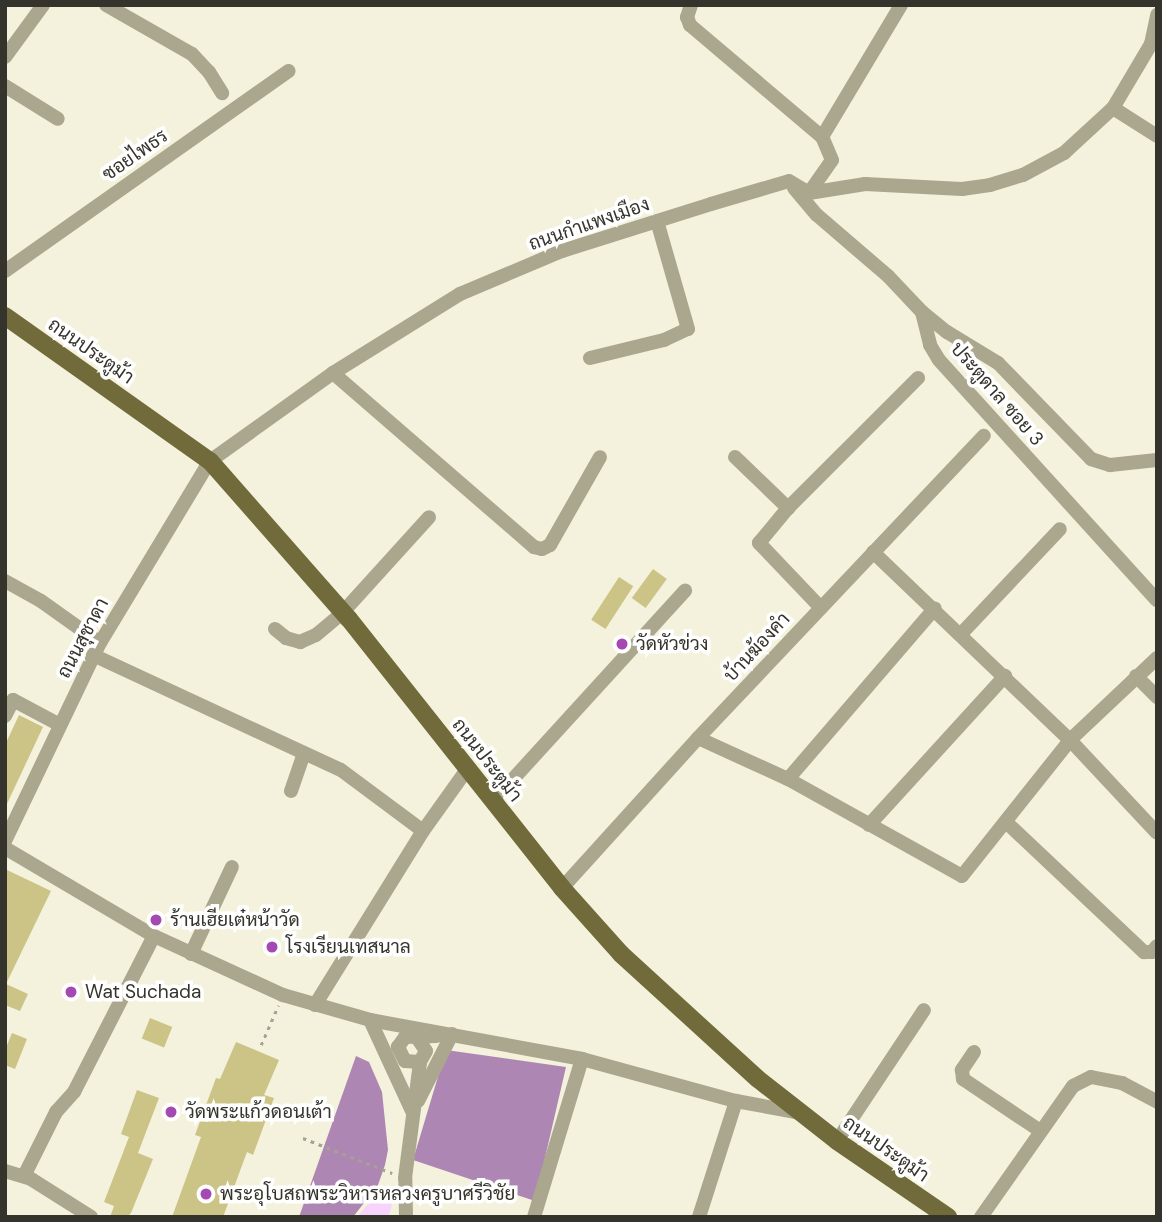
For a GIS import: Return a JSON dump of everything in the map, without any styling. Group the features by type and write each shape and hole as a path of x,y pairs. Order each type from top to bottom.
{"main road":[{"name":"ถนนประตูม้า","path":"5,316 210,461 343,611 562,888 621,954 749,1072 837,1141 948,1217"}],"street":[{"path":"5,57 43,5"},
{"path":"106,5 192,54 209,72 222,93"},
{"path":"822,137 901,5"},
{"path":"690,6 687,18 690,25 822,137 832,160 809,193"},
{"path":"789,181 809,193 865,184 962,189 990,186 1023,175 1064,153 1113,108 1151,44 1157,15"},
{"name":"ซอยไพธร","path":"5,271 288,71"},
{"path":"5,86 58,119"},
{"path":"1113,108 1157,136"},
{"name":"ถนนกำแพงเมือง","path":"210,461 333,373 460,294 562,251 789,181"},
{"name":"ประตูดาล ซอย 3","path":"789,181 817,215 888,276 922,312 930,345 939,360 1157,600"},
{"path":"590,358 664,340 688,329 657,221"},
{"path":"922,312 947,332 1008,371 1091,459 1118,465 1157,460"},
{"path":"333,373 534,547 542,549 550,545 600,457"},
{"path":"821,608 760,546 763,537 788,508 918,378"},
{"name":"บ้านฆ้องคำ","path":"562,888 698,738 984,436"},
{"path":"735,457 788,508"},
{"name":"ถนนสุชาดา","path":"5,841 96,649 210,461"},
{"path":"275,629 286,638 304,642 343,611 429,517"},
{"path":"961,634 1060,528"},
{"path":"873,552 935,608 1070,740 1157,833"},
{"path":"5,582 41,601 96,649 341,770 422,831"},
{"path":"493,801 685,591"},
{"path":"788,779 935,608"},
{"path":"698,738 788,779 962,876 1070,740 1157,657"},
{"path":"869,825 1005,676"},
{"path":"1136,676 1157,697"},
{"path":"5,716 13,700 60,725"},
{"path":"291,791 304,754"},
{"path":"315,1005 422,831 468,768"},
{"path":"1006,822 1144,952 1152,952 1157,946"},
{"path":"5,848 154,936 284,995 370,1020 582,1059 736,1101 801,1113"},
{"path":"191,954 232,867"},
{"path":"24,1176 56,1112 74,1092 154,936"},
{"path":"837,1141 923,1010"},
{"path":"370,1020 412,1049"},
{"path":"370,1020 413,1112"},
{"path":"412,1049 453,1034"},
{"path":"413,1112 453,1034"},
{"path":"410,1215 405,1178 413,1112 412,1049"},
{"path":"974,1052 962,1070 963,1079 1039,1130"},
{"path":"534,1217 582,1059"},
{"path":"981,1217 1039,1130 1073,1086 1091,1077 1122,1083 1157,1102"},
{"path":"698,1217 736,1101"},
{"path":"5,1171 24,1176 91,1217"}],"path":[{"path":"261,1045 275,1014"},
{"path":"303,1138 391,1173"}],"shaded area":[{"path":"446,1050 566,1067 535,1201 413,1160"},
{"path":"356,1056 369,1062 382,1092 388,1150 378,1185 353,1217 299,1217"},
{"path":"381,1189 392,1205 388,1217 357,1217"}],"building":[{"path":"653,569 667,579 646,608 632,598"},
{"path":"619,577 633,586 605,629 591,620"},
{"path":"19,715 43,727 5,808 5,745"},
{"path":"5,869 51,891 6,984 28,994 20,1011 5,1005"},
{"path":"150,1018 172,1027 164,1047 142,1038"},
{"path":"12,1033 27,1039 15,1069 5,1065 5,1050"},
{"path":"236,1042 279,1060 264,1095 274,1098 253,1155 247,1152 223,1217 172,1217 201,1137 195,1135 216,1078 220,1079"},
{"path":"137,1090 159,1098 138,1153 153,1159 131,1213 127,1217 110,1217 114,1206 104,1202 129,1137 121,1134"}],"place":[{"name":"วัดหัวข่วง","path":"622,644"},
{"name":"ร้านเฮียเต๋หน้าวัด","path":"156,920"},
{"name":"โรงเรียนเทสนาล","path":"272,947"},
{"name":"Wat Suchada","path":"71,992"},
{"name":"วัดพระแก้วดอนเต้า","path":"171,1112"},
{"name":"พระอุโบสถพระวิหารหลวงครูบาศรีวิชัย","path":"206,1194"}]}
